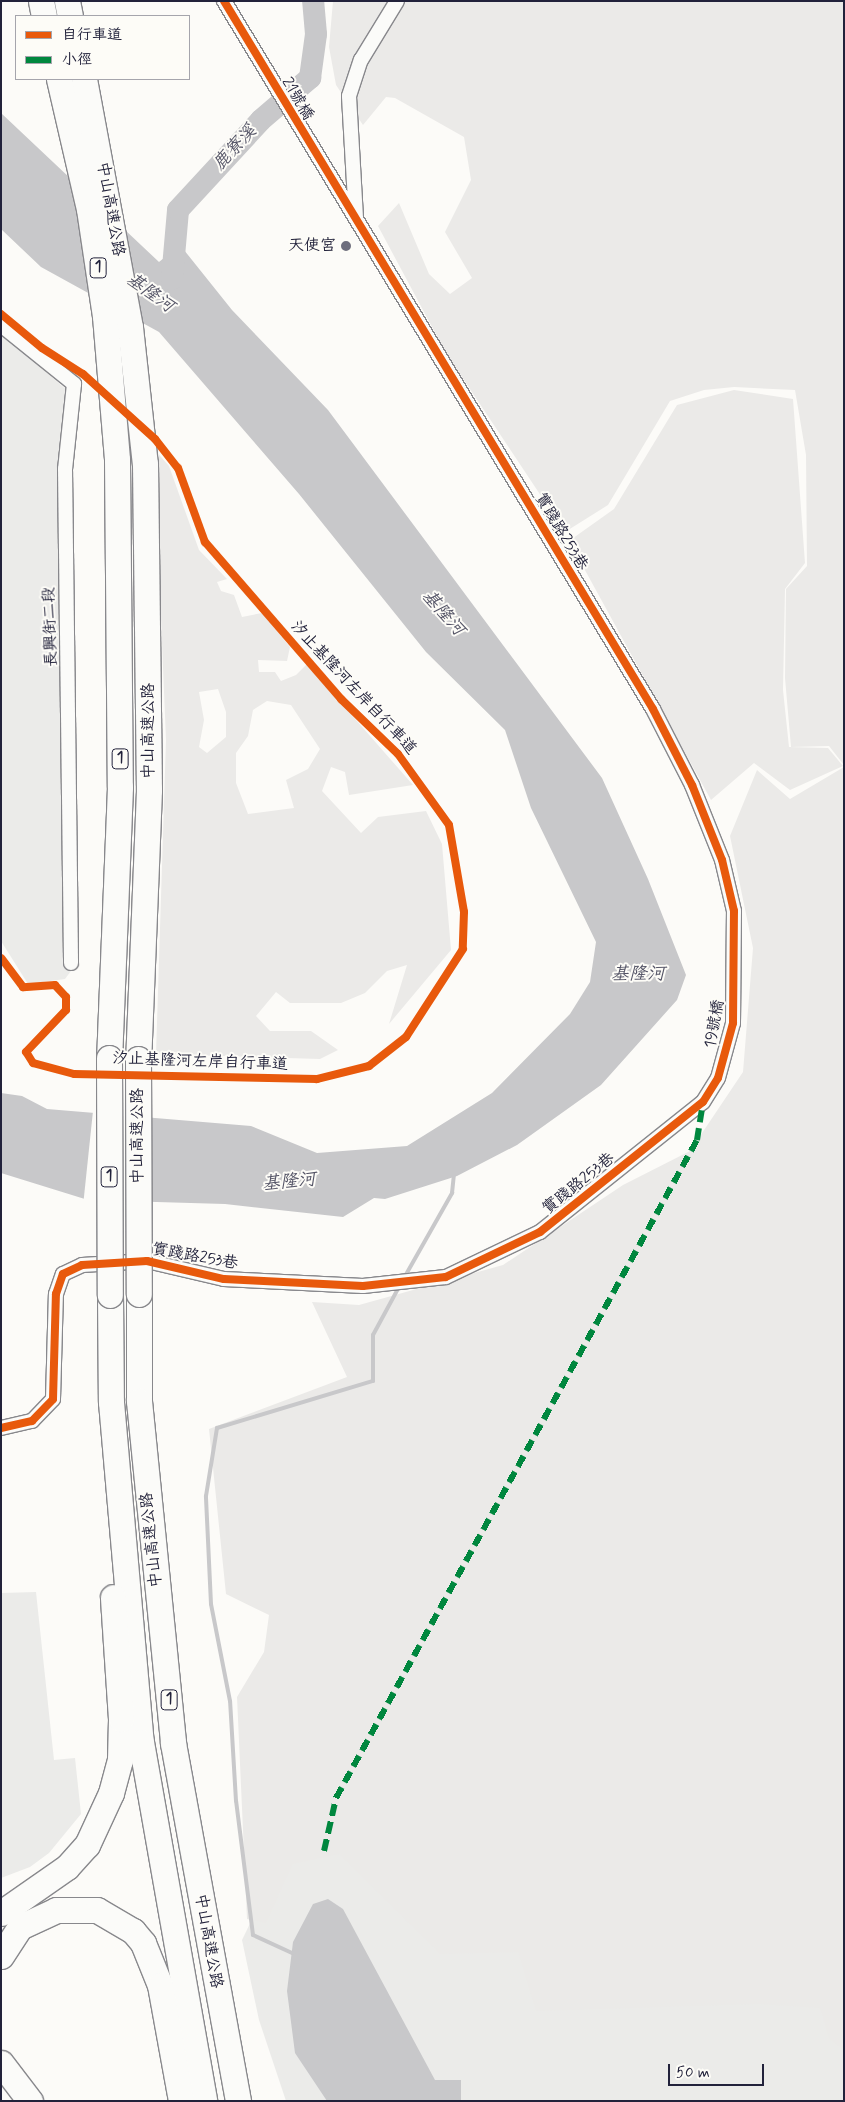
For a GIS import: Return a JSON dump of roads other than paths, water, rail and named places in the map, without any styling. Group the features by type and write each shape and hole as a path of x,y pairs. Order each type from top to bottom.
{"highway":[{"path":"41,1 44,15"},
{"path":"67,1 70,15"},
{"name":"中山高速公路","path":"59,80 90,219 105,316 117,460 120,788 108,1058 111,1402 141,1742 204,2101"},
{"name":"中山高速公路","path":"86,86 130,327 145,464 149,790 138,1059 139,1401 173,1743 238,2101"},
{"path":"1,1913 67,1867 87,1845 101,1820 120,1760 108,1528 111,1402"},
{"path":"1,1904 34,1890"},
{"path":"1,1956 20,1927 56,1910 97,1910 133,1931 143,1943 160,1985 181,2101"},
{"path":"2,2073 8,2101"},
{"path":"2,2073 12,2101"},
{"path":"2,2073 30,2101"}],"street":[{"name":"21號橋","path":"224,1 314,153"},
{"path":"356,219 349,96 361,60 397,1"},
{"name":"實踐路253巷","path":"314,153 356,219 653,709 692,785 722,860 734,911 736,946"},
{"path":"331,180 344,188 354,177"},
{"name":"長興街二段","path":"1,325 74,384 65,469 71,963"},
{"name":"19號橋","path":"703,1102 718,1078 733,1023 736,946"},
{"name":"實踐路253巷","path":"1,1428 32,1421 53,1399 56,1294 63,1274 82,1265 147,1261 224,1279 397,1284 446,1277 540,1232 703,1102"}],"water":[{"name":"基隆河","path":"1,113 159,262 180,245 232,310 328,410 602,778 648,879 686,975 677,1000 601,1085 517,1145 457,1176 385,1199 374,1198 343,1217 225,1204 88,1200 1,1173 1,1093 22,1096 47,1109 251,1126 317,1153 407,1146 492,1093 570,1014 590,982 596,942 531,808 505,730 426,652 299,494 159,332 41,267 1,229"},
{"path":"328,1899 343,1909 435,2080 461,2080 461,2101 327,2101 295,2053 287,1991 293,1942 313,1904"}],"waterway":[{"name":"鹿寮溪","path":"172,279 178,210 261,120 310,78 316,34 313,1"},
{"path":"404,1278 452,1193 454,1173"},
{"path":"292,1953 253,1935 236,1801 230,1701 211,1604 206,1496 217,1428 373,1381 373,1335 400,1285"}],"place":[{"name":"天使宮","path":"346,246"}]}
